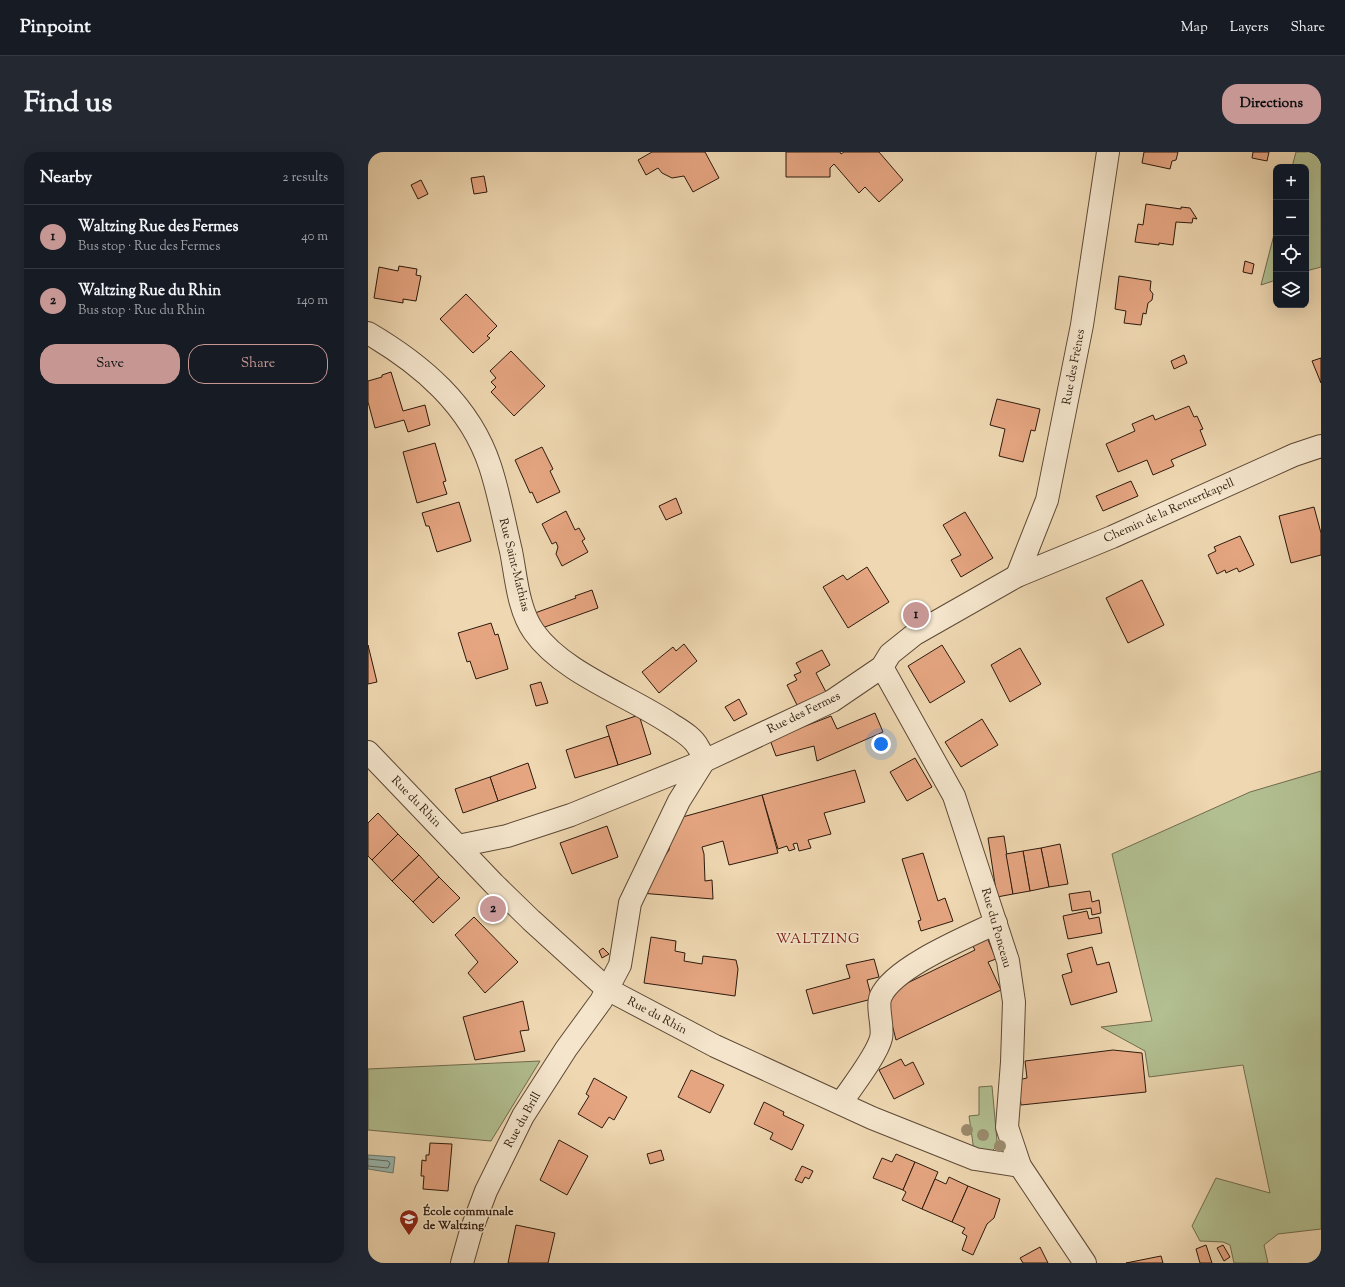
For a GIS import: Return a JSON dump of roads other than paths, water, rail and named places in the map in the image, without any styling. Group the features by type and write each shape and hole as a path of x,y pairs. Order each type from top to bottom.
{"street":[{"name":"Rue des Frênes","path":"1017,576 1047,500 1082,325 1108,152"},
{"name":"Rue Saint-Mathias","path":"368,333 391,347 423,371 451,398 473,429 490,465 522,605 533,631 554,653 586,675 649,709 686,735 698,746 704,761"},
{"name":"Chemin de la Rentertkapell","path":"1017,576 1112,537 1294,455 1321,446"},
{"name":"Rue des Fermes","path":"458,846 507,836 571,815 704,761 832,701 882,667 890,654 914,634 1017,576"},
{"name":"Rue du Ponceau","path":"882,667 954,796 1008,961 1014,1002 1012,1062 1007,1127 1020,1166 1085,1263"},
{"name":"Rue du Rhin","path":"368,752 531,920 607,989 715,1046 872,1118 975,1159 1020,1166"},
{"path":"607,989 620,965 630,903 679,801 704,761"},
{"path":"841,1103 873,1054 881,1038 880,996 890,983 924,958 996,923"},
{"name":"Rue du Brill","path":"462,1263 471,1231 486,1191 523,1116 566,1049 601,1001 607,989"}],"water":[{"path":"368,1155 395,1157 393,1173 368,1169"}],"place":[{"name":"Waltzing Rue des Fermes","path":"916,615"},
{"name":"Waltzing Rue du Rhin","path":"493,909"},
{"name":"École communale de Waltzing","path":"409,1236"}],"district":[{"name":"WALTZING","path":"818,940"}]}
